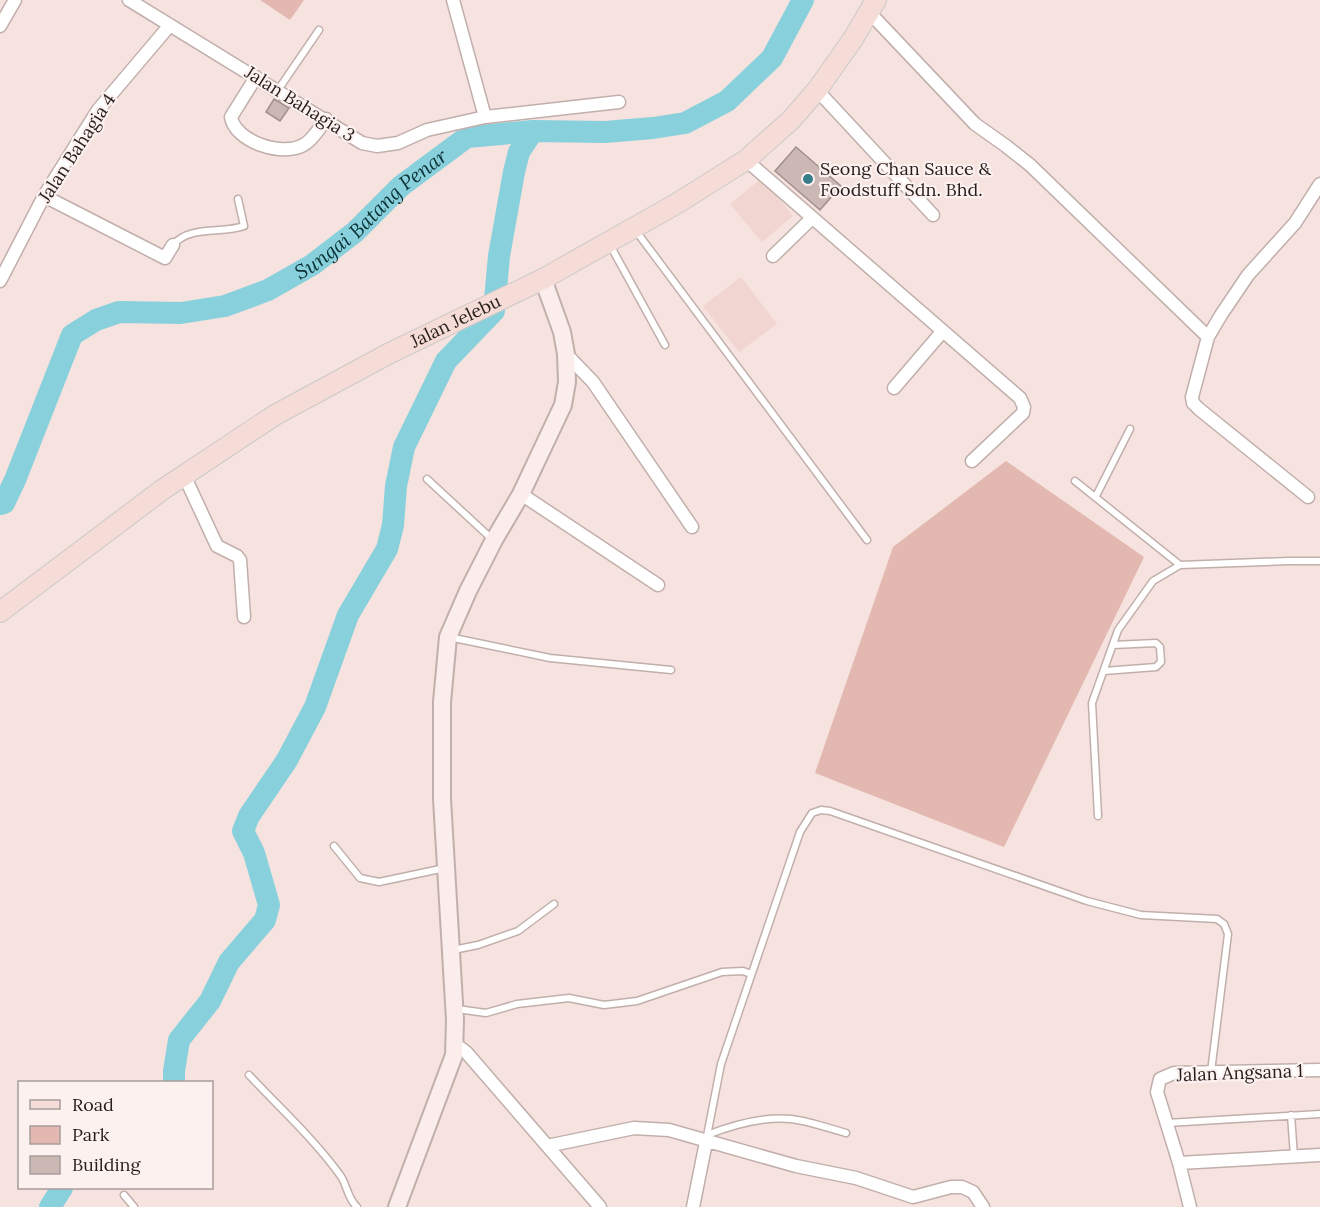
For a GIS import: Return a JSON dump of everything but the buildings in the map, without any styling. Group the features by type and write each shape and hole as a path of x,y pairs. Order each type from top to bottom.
{"main road":[{"name":"Jalan Jelebu","path":"0,612 184,475 275,415 326,386 543,279 676,204 746,160 791,120 817,90 853,39 872,6"}],"street":[{"path":"0,26 15,0"},
{"name":"Jalan Bahagia 3","path":"129,0 362,143 377,146 398,143 427,130 485,117 619,102"},
{"path":"453,0 485,117"},
{"path":"872,6 975,124 1030,165 1208,337"},
{"name":"Jalan Bahagia 4","path":"0,281 45,196 98,110 170,25"},
{"path":"256,77 231,117 232,124 247,138 270,149 290,151 306,144 326,119"},
{"path":"817,90 933,214"},
{"path":"746,160 1020,398 1024,407 1023,413 972,461"},
{"path":"1308,497 1193,403 1192,389 1208,337 1248,275 1295,223 1320,184"},
{"path":"45,196 165,258 173,245"},
{"path":"773,256 812,218"},
{"path":"397,1207 454,1055 454,1008 442,799 442,702 448,637 494,540 521,494 562,405 567,382 562,332 543,279"},
{"path":"894,388 942,332"},
{"path":"566,354 593,382 692,527"},
{"path":"184,475 217,546 237,556 240,560 244,617"},
{"path":"521,494 658,585"},
{"path":"454,1043 466,1052 600,1207"},
{"name":"Jalan Angsana 1","path":"1167,1123 1157,1092 1160,1079 1174,1073 1320,1070"},
{"path":"1167,1123 1190,1207"},
{"path":"547,1146 634,1128 669,1130 707,1138 796,1166 856,1178 913,1197 951,1187 962,1187 973,1192 983,1207"},
{"path":"693,1207 707,1138"},
{"path":"1179,1163 1320,1155"}],"lane":[{"path":"278,90 319,30"},
{"path":"173,245 179,238 205,232 235,230 244,226 238,199"},
{"path":"634,228 867,540"},
{"path":"608,242 665,345"},
{"path":"1096,496 1130,429"},
{"path":"427,479 494,540"},
{"path":"1075,481 1180,565"},
{"path":"1098,816 1092,703 1118,630 1153,581 1180,565 1320,561"},
{"path":"448,637 550,658 670,670"},
{"path":"1104,671 1156,667 1161,662 1160,647 1156,643 1113,645"},
{"path":"707,1138 721,1064 800,832 812,813 821,810 830,811 1087,901 1141,915 1217,919 1224,924 1228,934 1211,1072"},
{"path":"334,846 360,878 379,882 446,868"},
{"path":"451,951 478,945 518,931 554,904"},
{"path":"454,1008 486,1013 517,1005 569,998 604,1005 637,1001 722,972 743,971 751,974"},
{"path":"249,1075 327,1158 342,1177 348,1194 357,1207"},
{"path":"1167,1123 1320,1114"},
{"path":"1291,1115 1294,1157"},
{"path":"707,1138 726,1128 765,1119 791,1119 846,1133"},
{"path":"124,1195 134,1207"}],"shaded area":[{"path":"762,178 793,216 762,242 730,204"},
{"path":"741,277 777,324 739,352 703,306"}],"green space":[{"path":"260,0 304,0 290,20"},
{"path":"1006,461 1144,557 1004,847 815,773 893,547"}],"waterway":[{"name":"Sungai Batang Penar","path":"0,504 4,503 15,480 72,335 96,320 119,312 181,313 225,306 268,290 312,265 355,232 401,186 467,137 533,131 605,132 685,123 727,101 772,58 803,0"},
{"path":"174,1081 179,1040 210,1001 229,962 265,920 269,905 254,853 243,831 249,816 287,760 315,707 348,615 387,549 393,525 396,486 404,447 446,361 494,311 499,256 514,172 519,152 533,131"},
{"path":"50,1207 61,1189"}],"place":[{"name":"Seong Chan Sauce & Foodstuff Sdn. Bhd.","path":"808,179"}]}
